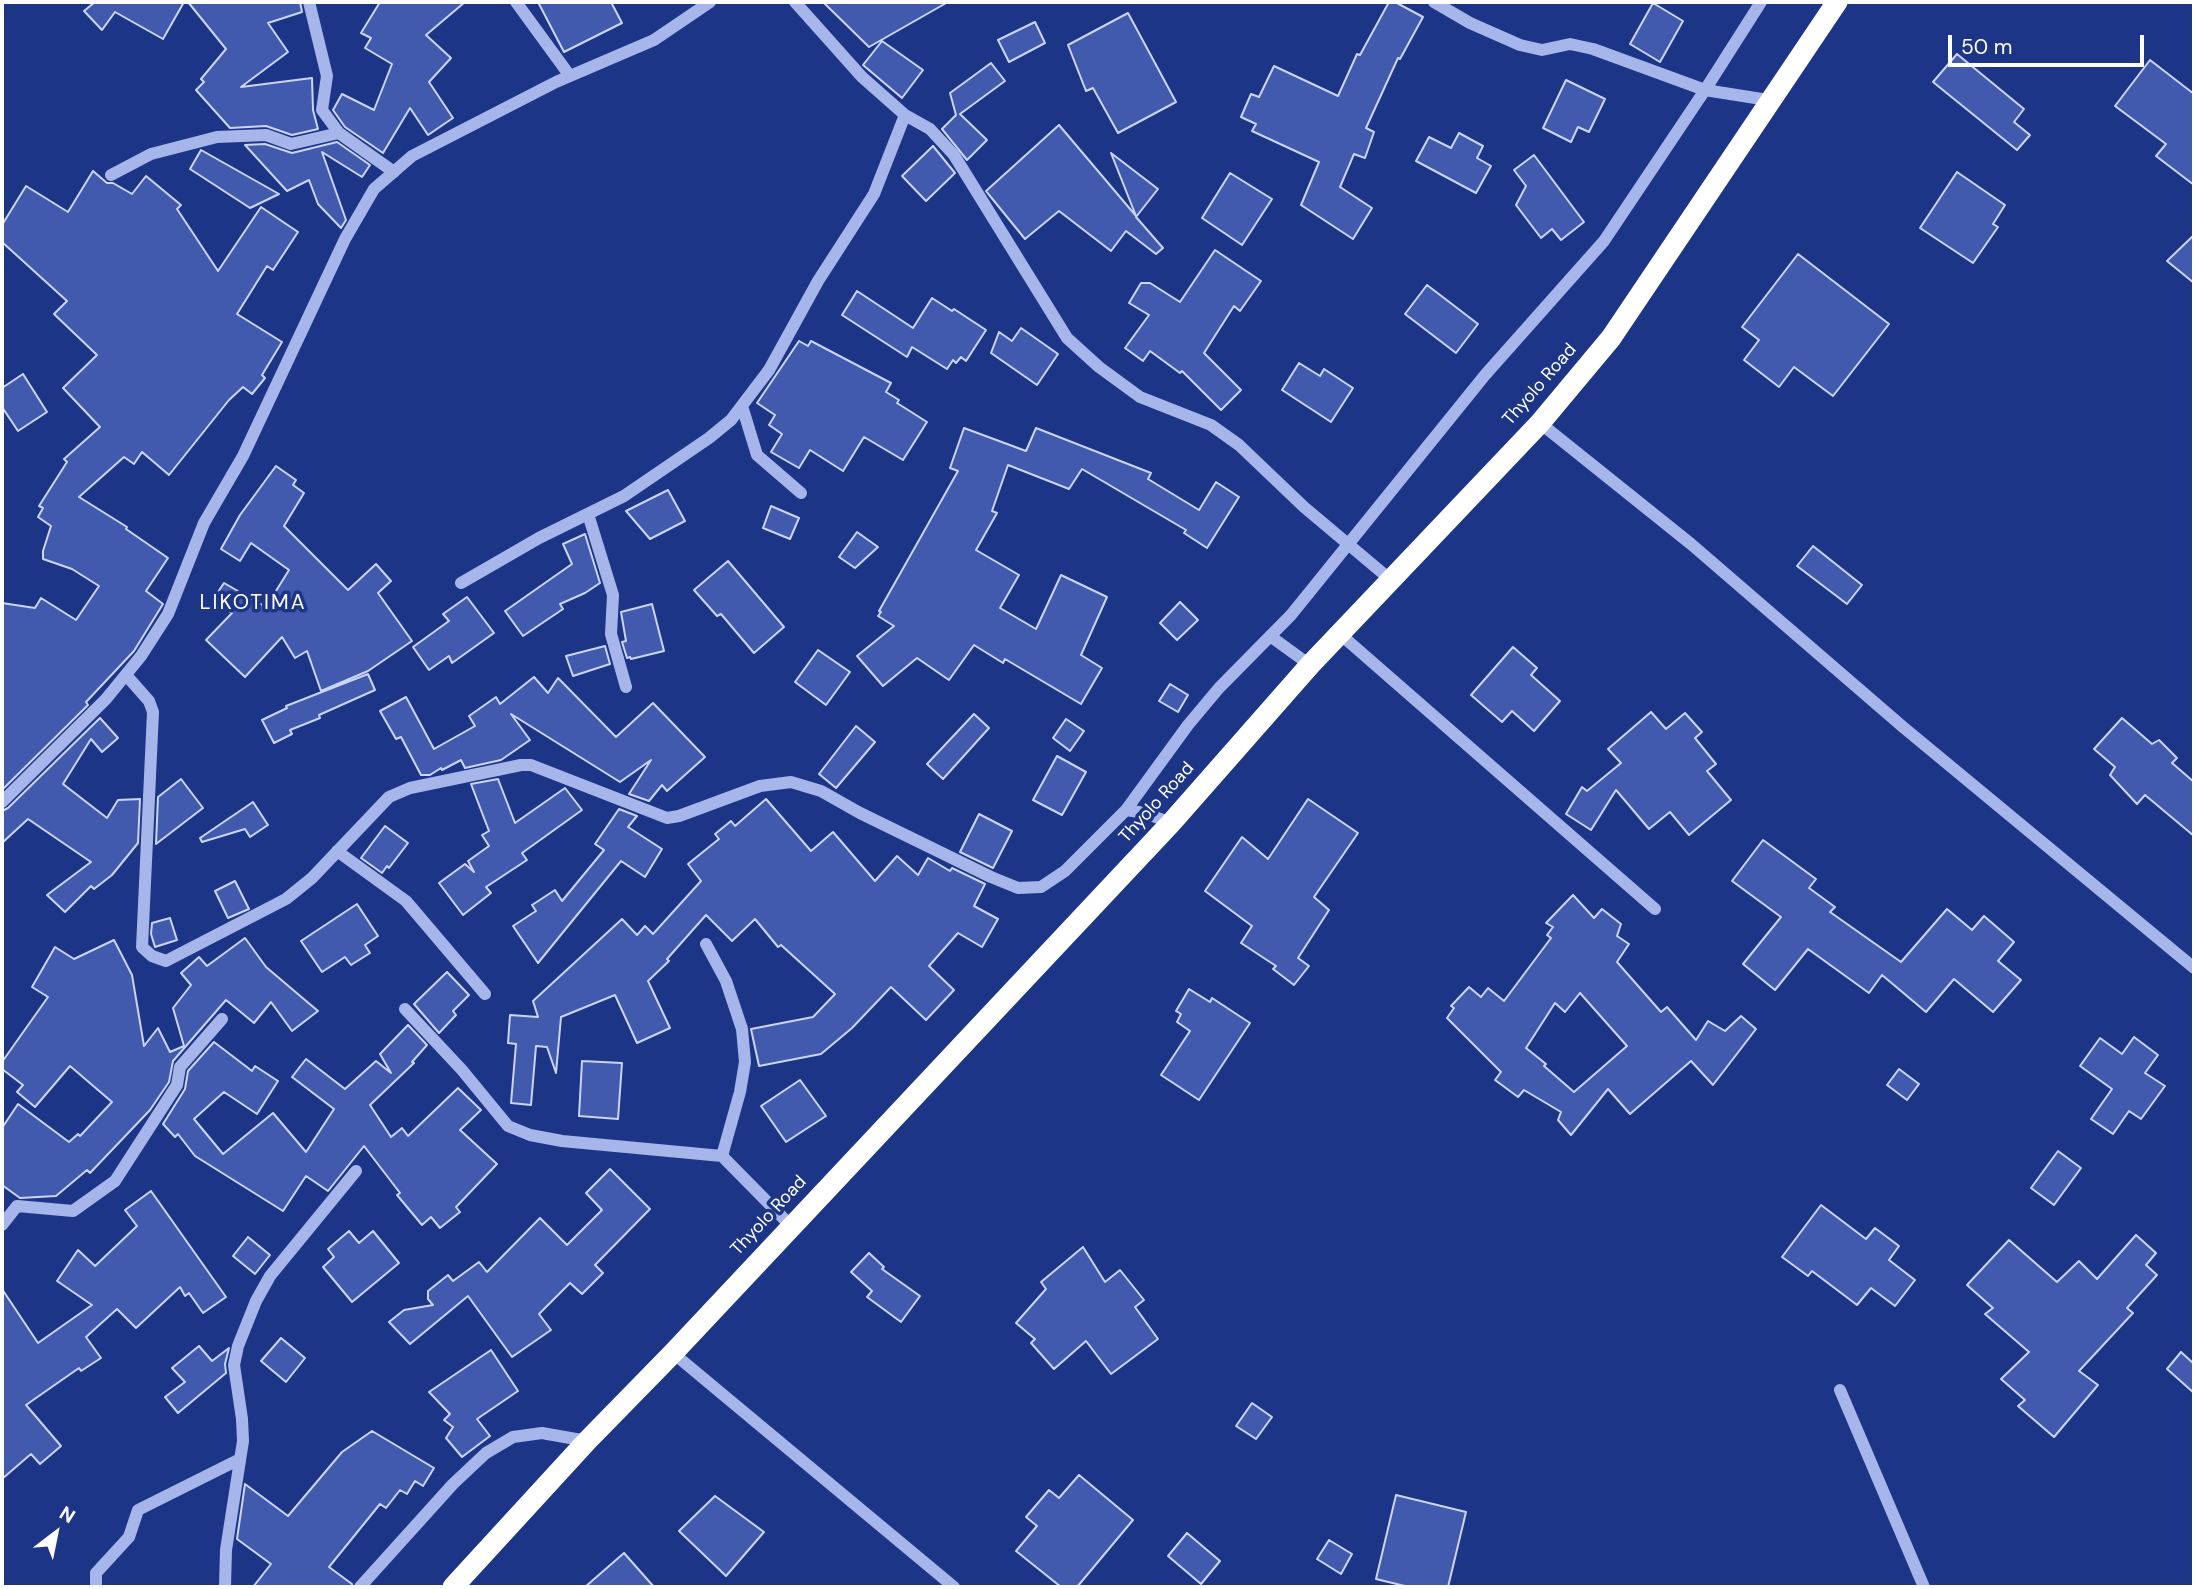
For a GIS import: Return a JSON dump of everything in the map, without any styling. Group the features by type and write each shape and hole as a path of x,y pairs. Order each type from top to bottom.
{"highway":[{"name":"Thyolo Road","path":"453,1587 587,1441 1171,823 1310,666 1540,423 1611,338 1836,2"}],"street":[{"path":"309,2 327,76 322,110 339,133 394,172"},
{"path":"516,2 570,76"},
{"path":"2,802 106,699 141,656 168,614 204,523 243,456 345,239 374,189 412,156 570,76 654,40 710,2"},
{"path":"796,2 862,77 905,115 930,130 954,155 1067,338 1098,367 1140,397 1211,425 1239,445 1295,499 1392,581"},
{"path":"1434,2 1471,23 1520,45 1542,50 1570,44 1593,49 1705,90 1768,100"},
{"path":"126,675 149,701 153,712 142,947 152,956 166,961 286,899 312,878 389,797 410,788 520,765 531,765 667,818 760,786 791,782 821,791 884,825 1017,888 1041,887 1065,871 1126,810 1188,725 1219,688 1270,636 1349,544 1485,375 1604,241 1761,2"},
{"path":"461,583 539,538 624,496 709,438 731,419 769,370 818,281 874,194 905,115"},
{"path":"111,175 151,154 217,137 266,135 291,144 339,133"},
{"path":"742,406 757,455 801,493"},
{"path":"1540,423 1691,544 1903,727 2194,968"},
{"path":"588,514 613,596 611,634 626,687"},
{"path":"1340,634 1655,909"},
{"path":"1270,636 1310,666"},
{"path":"1126,810 1145,813 1171,823"},
{"path":"337,851 406,901 485,994"},
{"path":"706,944 726,981 742,1028 745,1062 740,1092 722,1156"},
{"path":"405,1009 462,1070 508,1126 530,1135 562,1141 722,1156 791,1226"},
{"path":"2,1225 17,1206 73,1211 116,1181 177,1085 180,1067 222,1019"},
{"path":"225,1587 226,1550 240,1459 243,1419 234,1365 238,1346 256,1301 270,1276 356,1171"},
{"path":"673,1353 954,1587"},
{"path":"1840,1390 1924,1587"},
{"path":"360,1587 453,1484 486,1453 513,1437 542,1433 587,1441"},
{"path":"96,1587 96,1573 129,1537 138,1510 240,1459"}],"building":[{"path":"95,2 184,2 163,39 115,12 102,30 84,11"},
{"path":"188,2 300,2 302,12 268,23 288,52 241,87 312,78 313,110 318,129 292,135 266,126 230,128 196,90 204,82 201,79 226,49"},
{"path":"380,2 465,2 426,35 451,58 429,82 453,118 428,135 410,108 383,153 345,127 333,110 342,94 374,110 392,64 365,48 371,38 361,33"},
{"path":"538,2 611,2 622,23 564,52"},
{"path":"823,2 948,2 869,47"},
{"path":"1389,2 1395,2 1423,17 1400,59 1398,58 1366,128 1374,132 1365,158 1354,154 1340,187 1372,208 1353,239 1301,205 1319,162 1252,131 1256,124 1241,117 1251,94 1259,97 1274,66 1338,96 1357,54 1360,55"},
{"path":"1653,3 1683,21 1660,62 1630,44"},
{"path":"1128,13 1176,102 1118,133 1093,88 1086,91 1068,45"},
{"path":"1035,22 1045,43 1009,62 998,40"},
{"path":"882,41 923,70 902,98 863,65"},
{"path":"1957,54 2024,109 2014,122 2030,135 2017,150 1933,82"},
{"path":"2150,60 2194,94 2194,185 2156,156 2166,144 2115,106"},
{"path":"991,63 1005,81 960,114 987,140 967,160 942,129 956,115 950,93"},
{"path":"1566,80 1605,99 1589,132 1578,127 1571,142 1543,128"},
{"path":"1059,125 1136,216 1111,153 1158,189 1136,217 1163,248 1156,254 1126,231 1111,251 1059,211 1025,239 986,191"},
{"path":"1459,133 1483,146 1477,158 1491,166 1476,193 1416,161 1429,137 1451,148"},
{"path":"337,142 370,165 362,177 322,152 346,220 341,228 318,204 309,180 287,191 245,145 265,144 292,153"},
{"path":"933,146 955,173 926,201 902,176"},
{"path":"201,150 279,194 250,208 190,169"},
{"path":"1534,155 1584,222 1561,240 1552,229 1541,238 1516,205 1526,186 1514,170"},
{"path":"93,171 107,183 113,183 132,194 146,176 181,205 177,209 218,271 261,207 298,232 273,270 267,266 237,314 282,342 262,375 265,378 252,394 243,387 229,400 169,475 142,452 134,464 124,457 79,497 127,527 126,529 168,558 146,591 163,604 134,651 86,702 88,705 2,790 2,603 35,608 41,598 76,620 99,586 72,569 43,559 51,526 38,517 43,508 39,506 67,462 64,459 100,427 63,388 97,355 54,314 67,301 2,242 2,225 26,186 68,212"},
{"path":"1957,172 2005,205 1993,224 1998,227 1973,263 1920,228"},
{"path":"1230,173 1272,199 1242,245 1202,218"},
{"path":"2194,235 2194,283 2167,261"},
{"path":"1215,250 1261,281 1240,311 1234,306 1204,353 1241,390 1221,410 1182,371 1180,373 1150,351 1143,361 1125,348 1149,315 1129,303 1141,283 1150,283 1180,302"},
{"path":"1798,254 1889,324 1833,396 1794,367 1779,387 1744,360 1759,340 1742,327"},
{"path":"1427,285 1478,324 1456,353 1405,314"},
{"path":"857,291 913,328 932,298 986,330 966,361 961,357 956,363 953,360 947,369 912,347 907,357 842,315"},
{"path":"1021,328 1058,354 1037,385 991,353 999,332 1012,341"},
{"path":"799,341 808,346 811,341 891,383 886,392 899,400 897,403 927,422 903,460 864,437 843,471 810,450 799,468 771,452 782,434 769,425 775,415 757,403"},
{"path":"1299,363 1320,376 1324,369 1353,388 1331,422 1282,390"},
{"path":"23,374 47,412 18,431 2,407 2,388"},
{"path":"964,428 1026,451 1036,428 1151,473 1148,479 1199,510 1216,482 1239,497 1207,548 1184,533 1186,530 1082,469 1069,489 1008,465 992,511 997,513 976,550 1019,575 1000,608 1036,629 1061,575 1107,597 1081,655 1102,668 1081,704 1005,659 1003,663 974,645 949,680 917,658 883,686 857,656 894,626 878,616 881,612 879,611 958,471 950,468"},
{"path":"276,466 296,480 293,485 304,493 284,526 348,590 376,564 391,581 378,593 412,641 368,671 321,691 307,651 295,658 282,637 245,677 206,640 232,613 212,601 224,583 266,607 289,570 251,543 240,561 221,549 240,515"},
{"path":"668,490 685,521 650,539 626,511"},
{"path":"771,506 799,518 790,539 763,528"},
{"path":"857,532 878,547 855,568 839,557"},
{"path":"585,534 600,583 560,604 563,609 523,636 505,611 572,564 563,544"},
{"path":"1813,546 1862,585 1847,604 1797,566"},
{"path":"728,561 784,627 754,653 721,614 717,616 694,590"},
{"path":"467,597 494,633 452,663 449,656 429,670 413,647 449,621 443,614"},
{"path":"1180,602 1198,620 1177,640 1160,623"},
{"path":"652,604 664,651 627,658 622,642 626,641 621,612"},
{"path":"605,646 610,664 573,676 566,656"},
{"path":"1513,647 1537,668 1531,675 1560,701 1534,731 1512,711 1502,722 1471,695"},
{"path":"818,650 850,672 826,705 795,682"},
{"path":"368,674 375,690 290,730 292,734 274,743 262,720 287,708 286,706"},
{"path":"534,677 548,693 558,678 616,737 653,703 705,757 667,791 662,785 649,801 629,794 651,760 620,782 511,714 530,740 501,760 465,768 461,760 430,775 421,775 401,737 396,739 380,711 406,697 434,749 475,726 469,716 496,697 500,704"},
{"path":"1170,684 1188,695 1178,712 1159,701"},
{"path":"1651,712 1666,729 1685,713 1702,732 1695,738 1716,764 1707,771 1731,800 1689,835 1670,812 1649,829 1616,790 1591,830 1566,814 1582,787 1587,791 1621,763 1608,749"},
{"path":"974,714 989,728 943,779 927,764"},
{"path":"100,718 118,738 102,752 91,739 63,784 107,818 118,800 140,799 138,843 112,875 94,889 91,886 65,912 47,895 91,862 28,819 2,843 2,811"},
{"path":"2122,718 2152,744 2159,740 2177,758 2172,763 2194,782 2194,836 2145,795 2137,804 2110,775 2115,767 2094,749"},
{"path":"1066,719 1084,731 1070,751 1053,738"},
{"path":"856,726 875,742 836,788 819,774"},
{"path":"1057,756 1086,772 1062,815 1033,800"},
{"path":"181,779 203,808 156,844 158,797"},
{"path":"498,779 515,823 565,788 582,810 522,853 527,860 486,887 491,893 463,915 439,883 465,864 474,872 468,861 489,846 482,835 489,831 471,784"},
{"path":"766,799 811,851 833,832 875,881 897,856 918,875 928,858 950,871 952,868 985,884 974,906 998,919 982,947 958,933 929,966 954,990 926,1020 891,987 852,1028 821,1054 759,1066 751,1029 813,1017 835,994 781,945 778,947 755,919 732,941 706,915 667,959 669,961 648,981 670,1028 637,1043 615,995 561,1017 556,1073 547,1047 536,1046 531,1105 511,1103 516,1044 508,1043 510,1015 538,1017 533,1001 622,919 637,935 645,926 653,934 701,881 688,864 719,839 715,834 731,821 735,826"},
{"path":"1308,799 1358,833 1314,897 1329,910 1298,958 1309,966 1294,985 1273,969 1276,966 1241,943 1252,926 1205,891 1242,837 1268,859"},
{"path":"253,802 268,825 250,837 245,829 202,842 200,838"},
{"path":"619,809 637,816 628,827 662,849 645,877 621,861 538,963 513,926 536,911 532,905 555,890 562,901 604,850 595,844"},
{"path":"979,814 1012,831 993,868 960,852"},
{"path":"385,826 408,843 382,873 361,858"},
{"path":"1763,840 1816,879 1809,888 1835,907 1830,912 1901,962 1947,909 1972,930 1984,916 2014,942 1998,961 2021,980 1993,1012 1954,979 1926,1012 1882,975 1869,993 1808,949 1775,990 1743,964 1781,917 1732,881"},
{"path":"235,881 249,909 228,918 215,891"},
{"path":"1573,895 1594,918 1602,909 1621,924 1617,936 1629,944 1617,962 1661,1012 1667,1007 1696,1040 1708,1021 1725,1031 1741,1016 1756,1029 1713,1085 1691,1061 1630,1114 1608,1089 1571,1135 1558,1120 1561,1112 1524,1090 1518,1097 1495,1080 1501,1072 1447,1018 1454,1008 1451,1006 1469,987 1481,997 1488,988 1504,1001 1551,938 1547,935 1553,927 1546,923","holes":["1580,993 1627,1046 1574,1092 1526,1048 1555,1003 1565,1012"]},
{"path":"357,904 378,936 365,945 370,953 351,965 345,957 322,972 301,941"},
{"path":"170,918 177,940 155,947 151,934 152,923"},
{"path":"245,938 266,967 318,1011 292,1031 271,1002 254,1023 226,1000 173,1061 169,1082 150,1110 90,1173 87,1170 56,1196 20,1198 2,1185 2,1128 18,1104 69,1142 78,1134 80,1136 112,1102 70,1066 35,1107 17,1092 23,1085 2,1069 2,1062 48,997 32,987 55,947 74,959 114,940 132,975 144,1046 158,1028 170,1052 184,1046 173,1008 191,985 181,973 199,957 207,966"},
{"path":"447,972 469,995 453,1011 456,1015 439,1033 414,1004"},
{"path":"1189,989 1210,1002 1212,998 1250,1023 1199,1100 1161,1075 1190,1031 1177,1022 1181,1014 1176,1011"},
{"path":"408,1025 427,1045 412,1062 414,1063 370,1105 391,1137 402,1128 408,1136 458,1088 481,1110 460,1130 497,1164 456,1207 460,1212 440,1228 431,1217 422,1225 397,1195 400,1193 364,1146 328,1191 306,1176 283,1211 195,1156 178,1134 175,1137 163,1124 185,1089 188,1071 214,1042 252,1071 255,1066 278,1081 257,1114 224,1092 194,1119 223,1154 273,1113 306,1152 334,1109 292,1077 306,1059 345,1089 376,1061 391,1073 380,1054"},
{"path":"2134,1037 2158,1055 2145,1073 2165,1086 2141,1119 2129,1111 2113,1134 2091,1119 2112,1089 2080,1066 2100,1038 2122,1054"},
{"path":"582,1061 622,1063 618,1119 579,1116"},
{"path":"1899,1069 1919,1084 1907,1100 1887,1085"},
{"path":"800,1080 826,1116 786,1142 761,1106"},
{"path":"2058,1151 2081,1168 2054,1205 2031,1188"},
{"path":"610,1169 650,1209 595,1265 603,1273 582,1294 570,1283 539,1314 551,1330 512,1357 468,1296 410,1344 389,1322 404,1310 433,1305 428,1299 428,1291 448,1275 453,1281 479,1262 487,1272 540,1218 567,1245 602,1210 586,1193"},
{"path":"151,1191 226,1297 203,1313 189,1293 185,1296 180,1287 136,1328 117,1309 86,1337 101,1358 81,1371 79,1368 26,1405 61,1446 40,1464 31,1454 2,1479 2,1289 38,1343 92,1305 57,1281 78,1250 95,1266 137,1226 125,1210"},
{"path":"1821,1205 1866,1239 1875,1228 1899,1246 1889,1260 1915,1280 1895,1306 1871,1288 1857,1305 1812,1271 1808,1276 1782,1257"},
{"path":"349,1231 359,1243 373,1231 399,1263 352,1302 323,1267 334,1257 328,1249"},
{"path":"2136,1235 2156,1253 2146,1265 2157,1275 2127,1308 2133,1313 2079,1371 2098,1385 2054,1437 2018,1406 2025,1400 2001,1379 2029,1352 1985,1314 1993,1308 1967,1285 2009,1240 2057,1282 2079,1261 2097,1279"},
{"path":"248,1237 270,1255 255,1274 233,1256"},
{"path":"1083,1247 1105,1282 1120,1270 1144,1300 1135,1307 1158,1339 1111,1374 1086,1341 1054,1369 1031,1343 1035,1339 1016,1323 1046,1289 1041,1282"},
{"path":"869,1253 884,1267 882,1269 920,1296 901,1322 867,1297 872,1291 851,1272"},
{"path":"281,1338 305,1358 286,1382 261,1361"},
{"path":"199,1346 212,1361 229,1348 226,1373 178,1413 165,1397 185,1382 172,1368"},
{"path":"491,1350 518,1391 477,1419 490,1436 462,1457 446,1438 453,1427 444,1420 450,1414 429,1392"},
{"path":"2181,1352 2194,1364 2194,1393 2167,1369"},
{"path":"1252,1403 1272,1417 1256,1439 1236,1426"},
{"path":"372,1431 434,1468 423,1486 415,1481 407,1494 400,1490 386,1508 380,1504 329,1567 352,1584 351,1587 253,1587 271,1564 237,1539 245,1484 288,1516 342,1452"},
{"path":"1079,1475 1133,1520 1077,1587 1061,1587 1016,1551 1037,1526 1026,1517 1049,1490 1059,1498"},
{"path":"1396,1495 1466,1512 1448,1587 1409,1587 1376,1579"},
{"path":"715,1496 764,1532 726,1576 679,1531"},
{"path":"1187,1533 1220,1561 1201,1584 1168,1556"},
{"path":"1329,1540 1352,1554 1341,1574 1317,1559"},
{"path":"624,1553 654,1587 585,1587"}],"district":[{"name":"LIKOTIMA","path":"253,603"}]}
